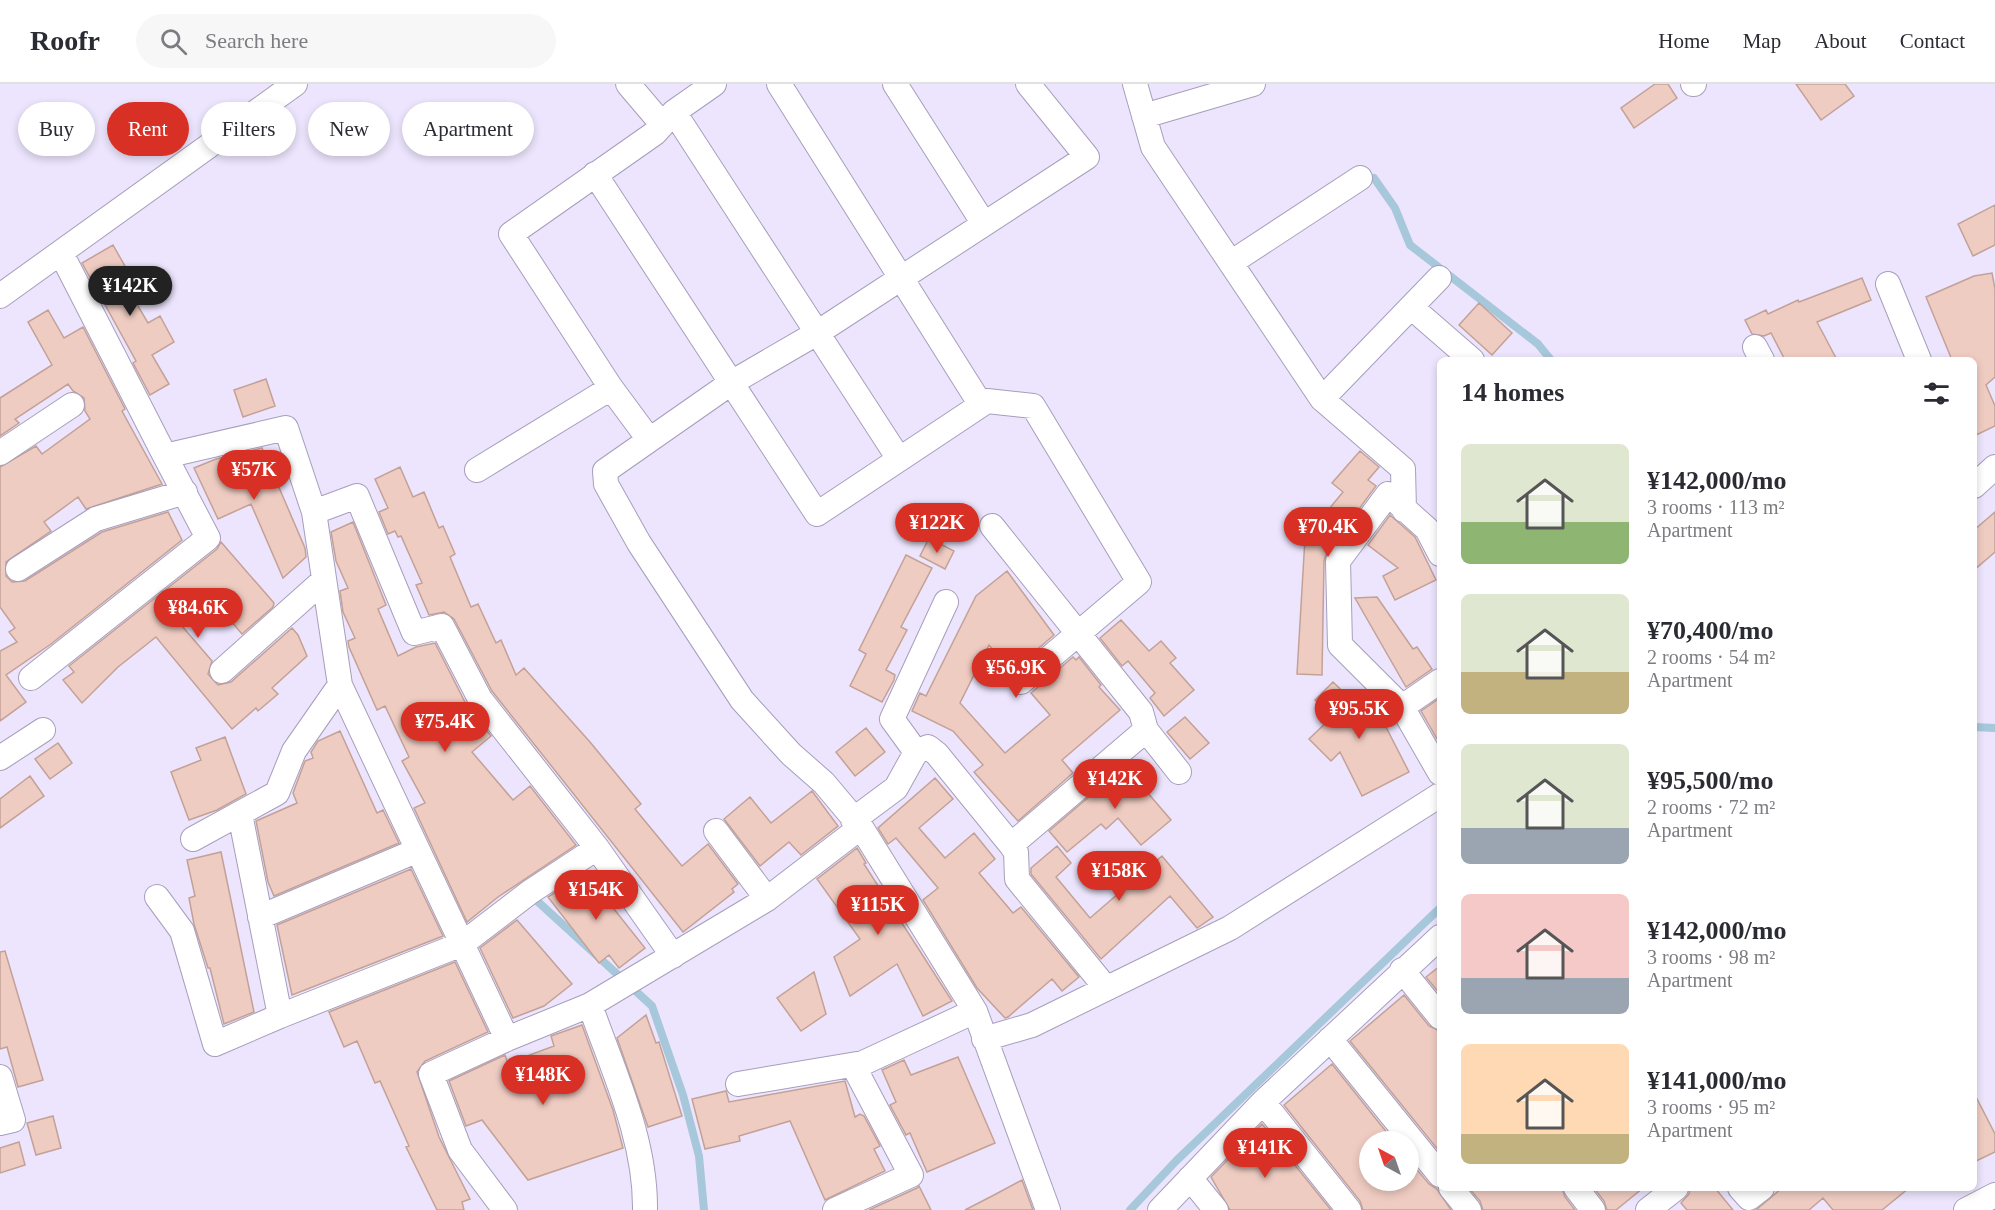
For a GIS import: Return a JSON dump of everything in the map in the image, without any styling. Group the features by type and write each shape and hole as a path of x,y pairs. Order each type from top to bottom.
{"street":[{"path":"0,296 295,84"},
{"path":"628,84 668,118 817,333 899,459"},
{"path":"648,438 611,388 511,234 654,133 668,118 714,84"},
{"path":"779,84 981,405"},
{"path":"895,84 984,224"},
{"path":"1028,84 1087,157 817,333 731,383 648,438 605,471 606,484 639,543 742,700 791,754 825,783 857,824 975,1011 1048,1210"},
{"path":"1135,84 1153,147 1322,399 1402,469 1404,510"},
{"path":"1144,116 1253,84"},
{"path":"595,174 817,514 987,401 1033,406 1139,582 1020,682"},
{"path":"1232,262 1360,178"},
{"path":"31,678 208,538 61,253"},
{"path":"1322,399 1439,278"},
{"path":"1888,284 1918,357"},
{"path":"1411,307 1469,357"},
{"path":"477,470 611,388"},
{"path":"0,453 72,405"},
{"path":"165,456 286,428 314,512 340,685 416,852 507,1039"},
{"path":"1977,483 1995,467"},
{"path":"18,569 96,519 185,492"},
{"path":"1437,548 1427,529 1388,494 1338,561 1340,645 1402,707 1437,768"},
{"path":"314,512 357,496 414,633 442,626 480,699 597,848 673,956"},
{"path":"992,526 1141,712 1146,730 1179,772"},
{"path":"222,671 324,580"},
{"path":"916,752 892,719 946,602"},
{"path":"1402,707 1437,683"},
{"path":"193,839 277,794 294,751 340,685"},
{"path":"0,758 43,730"},
{"path":"1011,845 1146,730"},
{"path":"506,1210 460,1150 431,1074 507,1039 590,1005 767,898 857,824 896,788 916,752 928,747 937,754 1011,845 1016,852 1017,879 1106,988"},
{"path":"984,1039 1032,1025 1230,928 1437,797"},
{"path":"240,814 280,1016"},
{"path":"716,831 767,898"},
{"path":"157,897 182,931 215,1044 462,944 530,892 597,848"},
{"path":"261,917 416,852"},
{"path":"1160,1210 1263,1102 1437,940"},
{"path":"1402,970 1437,1013"},
{"path":"590,1005 634,1132 645,1190 645,1210"},
{"path":"738,1084 853,1065 975,1011"},
{"path":"1330,1039 1437,1171"},
{"path":"836,1210 911,1175 853,1065"},
{"path":"0,1077 13,1120 0,1123"},
{"path":"1263,1102 1349,1210"},
{"path":"1190,1178 1216,1210"},
{"path":"1453,1191 1468,1210"},
{"path":"1578,1191 1593,1210"},
{"path":"1648,1210 1672,1191"},
{"path":"1966,1210 1995,1195"}],"building":[{"path":"1655,84 1668,84 1677,98 1634,128 1621,108"},
{"path":"1796,84 1845,84 1854,96 1821,120"},
{"path":"1995,205 1995,245 1973,256 1958,224"},
{"path":"113,245 130,275 122,279 148,323 160,316 174,342 152,355 169,384 150,395 133,363 136,361 82,263"},
{"path":"1992,273 1995,289 1995,377 1986,385 1995,406 1995,426 1977,435 1977,357 1951,357 1926,297 1974,276"},
{"path":"1862,278 1871,300 1817,322 1835,357 1783,357 1771,333 1764,336 1752,334 1745,320 1766,310 1768,314 1798,300 1799,302"},
{"path":"1479,303 1512,333 1492,355 1459,325"},
{"path":"48,310 64,338 83,327 125,409 122,411 162,484 86,509 78,497 44,522 51,531 6,562 6,576 12,582 25,581 102,532 168,512 182,540 51,644 6,675 26,702 0,721 0,651 17,642 9,632 15,628 0,607 0,467 36,446 42,454 90,419 85,411 84,398 73,391 68,384 15,419 19,423 0,436 0,398 52,365 28,322"},
{"path":"266,379 275,406 243,417 234,390"},
{"path":"262,448 305,548 306,557 283,578 251,504 218,519 194,468 216,459"},
{"path":"1360,451 1379,467 1368,480 1376,486 1327,552 1324,561 1322,675 1297,674 1305,538 1343,492 1332,483"},
{"path":"400,467 413,497 424,492 439,528 443,526 455,554 450,557 471,607 478,604 496,643 501,640 516,675 524,668 590,742 641,804 635,809 682,866 708,844 738,884 732,889 734,892 683,932 492,691 454,619 444,612 429,615 416,585 422,583 401,536 398,537 395,531 388,534 379,512 388,508 375,479"},
{"path":"1995,512 1995,552 1977,567 1977,527"},
{"path":"1390,515 1415,537 1436,580 1395,600 1383,576 1398,568 1368,545"},
{"path":"353,522 386,605 378,609 398,656 416,647 435,643 467,706 491,736 472,752 513,800 530,786 576,845 498,897 467,922 414,808 425,803 402,761 409,757 385,706 377,710 349,647 348,641 355,638 343,612 340,591 348,588 336,561 331,532"},
{"path":"929,538 954,551 945,569 920,556"},
{"path":"221,542 274,603 273,607 242,634 206,592 176,619 212,661 208,674 218,685 231,682 292,628 298,635 307,656 272,688 278,694 258,711 256,708 232,729 156,637 118,667 82,703 63,680 74,672 69,666 217,549"},
{"path":"906,555 932,568 901,627 907,630 886,670 895,675 882,702 850,686 866,654 859,650"},
{"path":"1007,571 1054,635 1012,671 989,645 960,703 1005,753 1050,715 1031,693 1073,657 1076,660 1079,657 1101,685 1099,687 1120,710 1062,760 1073,773 1018,821 974,772 983,765 953,731 912,711 920,693 926,696 976,596"},
{"path":"1377,597 1413,649 1417,647 1432,669 1406,687 1355,598"},
{"path":"1121,620 1149,651 1161,641 1176,658 1170,663 1194,690 1164,716 1150,698 1155,693 1128,661 1122,666 1100,638"},
{"path":"1333,682 1358,706 1369,694 1409,772 1362,796 1340,752 1331,761 1309,739 1332,717 1315,700"},
{"path":"1437,700 1437,739 1421,711"},
{"path":"1185,717 1209,743 1190,759 1167,732"},
{"path":"866,728 885,752 855,776 836,752"},
{"path":"340,731 377,813 383,810 399,843 274,896 268,882 256,821 297,803 293,793 305,761 313,758 311,752 318,741"},
{"path":"225,737 246,794 217,810 189,820 171,772 201,760 196,748"},
{"path":"58,743 72,763 50,779 35,759"},
{"path":"1132,760 1154,786 1147,792 1171,820 1141,845 1118,818 1106,829 1101,824 1067,852 1049,831"},
{"path":"30,776 44,796 0,828 0,799"},
{"path":"935,778 953,799 919,828 945,858 974,833 995,859 979,873 1013,913 1021,907 1079,977 1062,991 1052,979 1005,1018 977,988 923,900 938,888 896,838 888,844 878,828"},
{"path":"812,791 838,826 801,855 789,842 760,866 724,819 750,797 771,823"},
{"path":"1057,846 1071,863 1056,877 1090,918 1162,856 1213,917 1197,928 1170,896 1101,959 1031,874 1031,868"},
{"path":"857,848 866,863 864,864 952,1001 923,1016 897,964 850,996 834,957 860,939 817,879"},
{"path":"221,852 254,1012 224,1024 210,968 208,968 194,924 189,898 195,896 187,860"},
{"path":"411,869 443,936 292,995 277,925"},
{"path":"589,871 612,902 610,904 645,948 619,968 609,955 599,963 548,897"},
{"path":"517,920 572,984 544,1006 513,1018 480,948"},
{"path":"5,951 43,1080 18,1087 7,1047 0,1049 0,952"},
{"path":"455,962 488,1032 425,1061 417,1072 439,1137 470,1199 462,1202 464,1210 437,1210 406,1147 409,1146 380,1081 375,1083 357,1041 344,1047 329,1012"},
{"path":"1437,968 1437,990 1426,977"},
{"path":"814,972 826,1014 801,1031 777,998"},
{"path":"1404,995 1429,1026 1437,1030 1437,1149 1350,1041"},
{"path":"646,1015 656,1043 659,1042 682,1116 648,1127 617,1038"},
{"path":"582,1025 613,1110 623,1148 528,1180 482,1120 466,1126 449,1081 505,1055 508,1063 554,1046 551,1036"},
{"path":"958,1057 995,1143 927,1172 910,1133 906,1135 890,1105 896,1102 882,1070 904,1060 911,1075"},
{"path":"1332,1064 1386,1131 1359,1131 1359,1191 1419,1191 1419,1172 1429,1184 1437,1189 1451,1210 1363,1210 1360,1201 1284,1105"},
{"path":"845,1081 855,1117 860,1114 864,1116 880,1146 874,1149 885,1171 825,1200 790,1121 739,1136 740,1141 705,1149 692,1099 726,1091 729,1102"},
{"path":"1977,1099 1995,1134 1995,1152 1977,1161"},
{"path":"53,1116 61,1148 36,1155 27,1123"},
{"path":"1262,1124 1331,1210 1230,1210 1211,1177"},
{"path":"19,1142 25,1165 0,1173 0,1148"},
{"path":"1022,1180 1033,1210 965,1210 994,1195"},
{"path":"919,1186 931,1210 869,1210 917,1188"},
{"path":"1472,1191 1563,1191 1575,1210 1483,1210 1480,1201"},
{"path":"1596,1191 1639,1191 1616,1210 1607,1210"},
{"path":"1690,1191 1717,1191 1733,1210 1687,1210 1681,1203"},
{"path":"1778,1191 1905,1191 1882,1210 1833,1210 1823,1198 1809,1210 1756,1210"}],"waterway":[{"path":"1374,178 1395,208 1410,245 1538,344 1549,357"},
{"path":"1977,727 1995,728"},
{"path":"536,900 652,1006 683,1095 699,1156 704,1210"},
{"path":"1130,1210 1176,1161 1437,911"}]}
